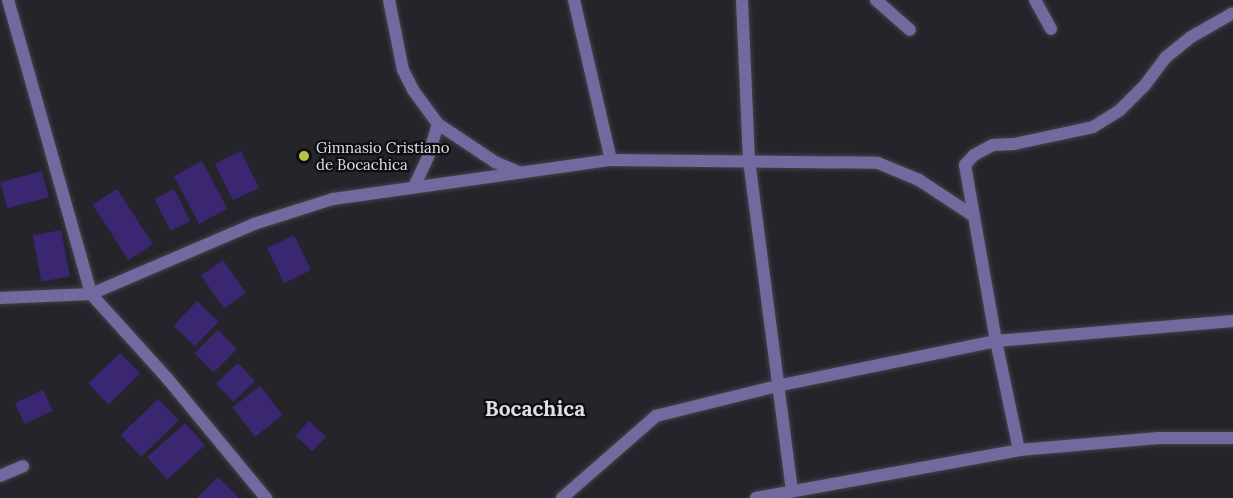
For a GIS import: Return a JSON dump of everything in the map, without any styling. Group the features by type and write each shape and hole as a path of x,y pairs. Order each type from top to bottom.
{"street":[{"path":"8,0 91,294 166,378 266,498"},
{"path":"389,0 407,80 438,124 495,162 520,173"},
{"path":"574,0 611,160"},
{"path":"742,0 749,160 792,491"},
{"path":"876,0 910,30"},
{"path":"1035,0 1051,29"},
{"path":"1019,450 996,341 964,165 974,155 993,145 1014,144 1094,127 1120,110 1145,85 1165,58 1191,37 1233,13"},
{"path":"414,187 428,157 438,124"},
{"path":"0,298 91,294 265,221 333,199 611,160 878,163 919,180 972,215"},
{"path":"562,498 656,416 777,386 996,341 1233,321"},
{"path":"757,498 1019,450 1158,438 1233,438"},
{"path":"0,476 23,466"}],"building":[{"path":"241,151 259,188 233,201 215,164"},
{"path":"202,161 227,209 199,224 174,176"},
{"path":"42,171 49,197 7,208 0,182"},
{"path":"117,189 153,244 129,260 93,205"},
{"path":"174,189 190,221 171,231 154,199"},
{"path":"61,230 70,276 42,282 33,236"},
{"path":"294,235 311,270 284,283 267,248"},
{"path":"223,260 246,293 224,308 201,275"},
{"path":"197,301 219,322 195,346 173,325"},
{"path":"218,330 237,349 214,372 195,353"},
{"path":"120,353 140,374 108,404 88,384"},
{"path":"238,363 255,381 233,402 216,383"},
{"path":"260,386 283,415 255,437 232,408"},
{"path":"43,390 53,411 25,424 15,403"},
{"path":"158,399 179,421 141,457 121,435"},
{"path":"309,421 326,437 312,451 295,436"},
{"path":"185,423 205,445 167,479 147,457"},
{"path":"218,477 239,498 197,498"}],"place":[{"name":"Gimnasio Cristiano de Bocachica","path":"304,156"}],"district":[{"name":"Bocachica","path":"535,409"}]}
